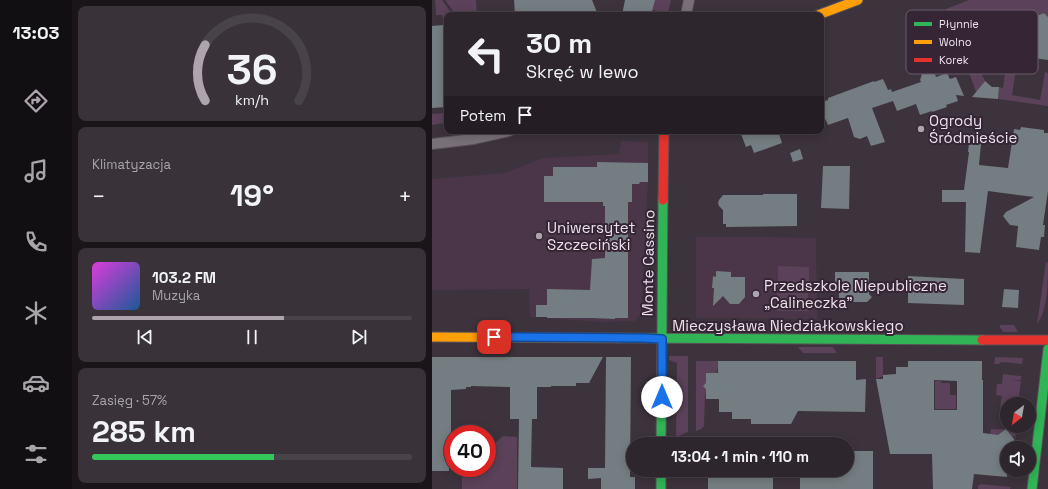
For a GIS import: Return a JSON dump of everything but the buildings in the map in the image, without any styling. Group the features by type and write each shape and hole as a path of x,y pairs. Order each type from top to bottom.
{"street":[{"path":"687,12 689,0"},
{"path":"824,13 858,0"},
{"path":"432,144 474,139 496,134"},
{"name":"Monte Cassino","path":"661,437 664,134"},
{"name":"Mieczysława Niedziałkowskiego","path":"432,338 1048,340"},
{"path":"1032,489 1048,349"},
{"path":"661,477 661,489"}],"shaded area":[{"path":"435,0 442,0 451,12 444,12 444,18 442,15 436,15"},
{"path":"445,0 476,0 477,12 454,12"},
{"path":"654,0 671,0 668,12 652,10"},
{"path":"969,0 1048,0 1048,17 1044,13 1038,15 1038,10 946,9"},
{"path":"1045,72 1048,73 1048,106 998,99 999,87 1003,88 1005,74 1015,74 1012,95 1040,100"},
{"path":"969,74 984,74 982,75 985,81 976,92"},
{"path":"444,113 444,123 432,125 432,114"},
{"name":"Uniwersytet Szczeciński","path":"621,141 648,142 648,182 641,313 635,321 601,322 530,317 529,289 432,290 432,179 504,173 543,158 619,154"},
{"name":"Przedszkole Niepubliczne „Calineczka”","path":"696,237 816,238 817,319 696,318"},
{"path":"1046,262 1048,263 1047,295 1041,318 1037,324"},
{"path":"778,266 809,267 809,290 778,289"},
{"path":"777,293 808,293 808,311 777,311"},
{"path":"1000,325 1014,325 1018,332 1003,332"},
{"path":"798,347 833,347 837,353 803,353"},
{"path":"669,356 688,356 688,432 676,437 677,363 669,360"},
{"path":"876,357 883,357 883,376 876,379"},
{"path":"995,357 1023,358 1022,364 1001,362 999,364 994,364"},
{"path":"696,361 729,361 722,362 718,367 716,375 707,388 705,397 704,426 696,431"},
{"path":"1003,374 1021,376 1021,380 1012,380 1021,381 1019,397 1002,397 996,395 997,384 1002,384"},
{"path":"935,381 950,383 950,395 956,395 956,409 935,409"},
{"path":"991,429 1000,429 1000,435 990,435"},
{"path":"1009,433 1016,433 1015,441 1015,437 1010,436"},
{"path":"503,436 517,437 517,489 462,489 462,477 496,477 496,442"},
{"path":"981,484 1010,487 1010,489 978,489 978,486"}],"traffic: fast":[{"path":"661,437 663,200"},
{"path":"619,338 982,340"},
{"path":"1032,489 1048,349"},
{"path":"661,477 661,489"}],"traffic: slow":[{"path":"824,13 858,0"},
{"path":"432,337 619,338"}],"traffic: jam":[{"path":"663,200 664,134"},
{"path":"982,340 1048,340"}],"place":[{"name":"Ogrody Śródmieście","path":"921,129"},
{"name":"Uniwersytet Szczeciński","path":"539,236"},
{"name":"Przedszkole Niepubliczne „Calineczka”","path":"756,294"}],"route":[{"path":"494,337 662,339 662,397"}]}
